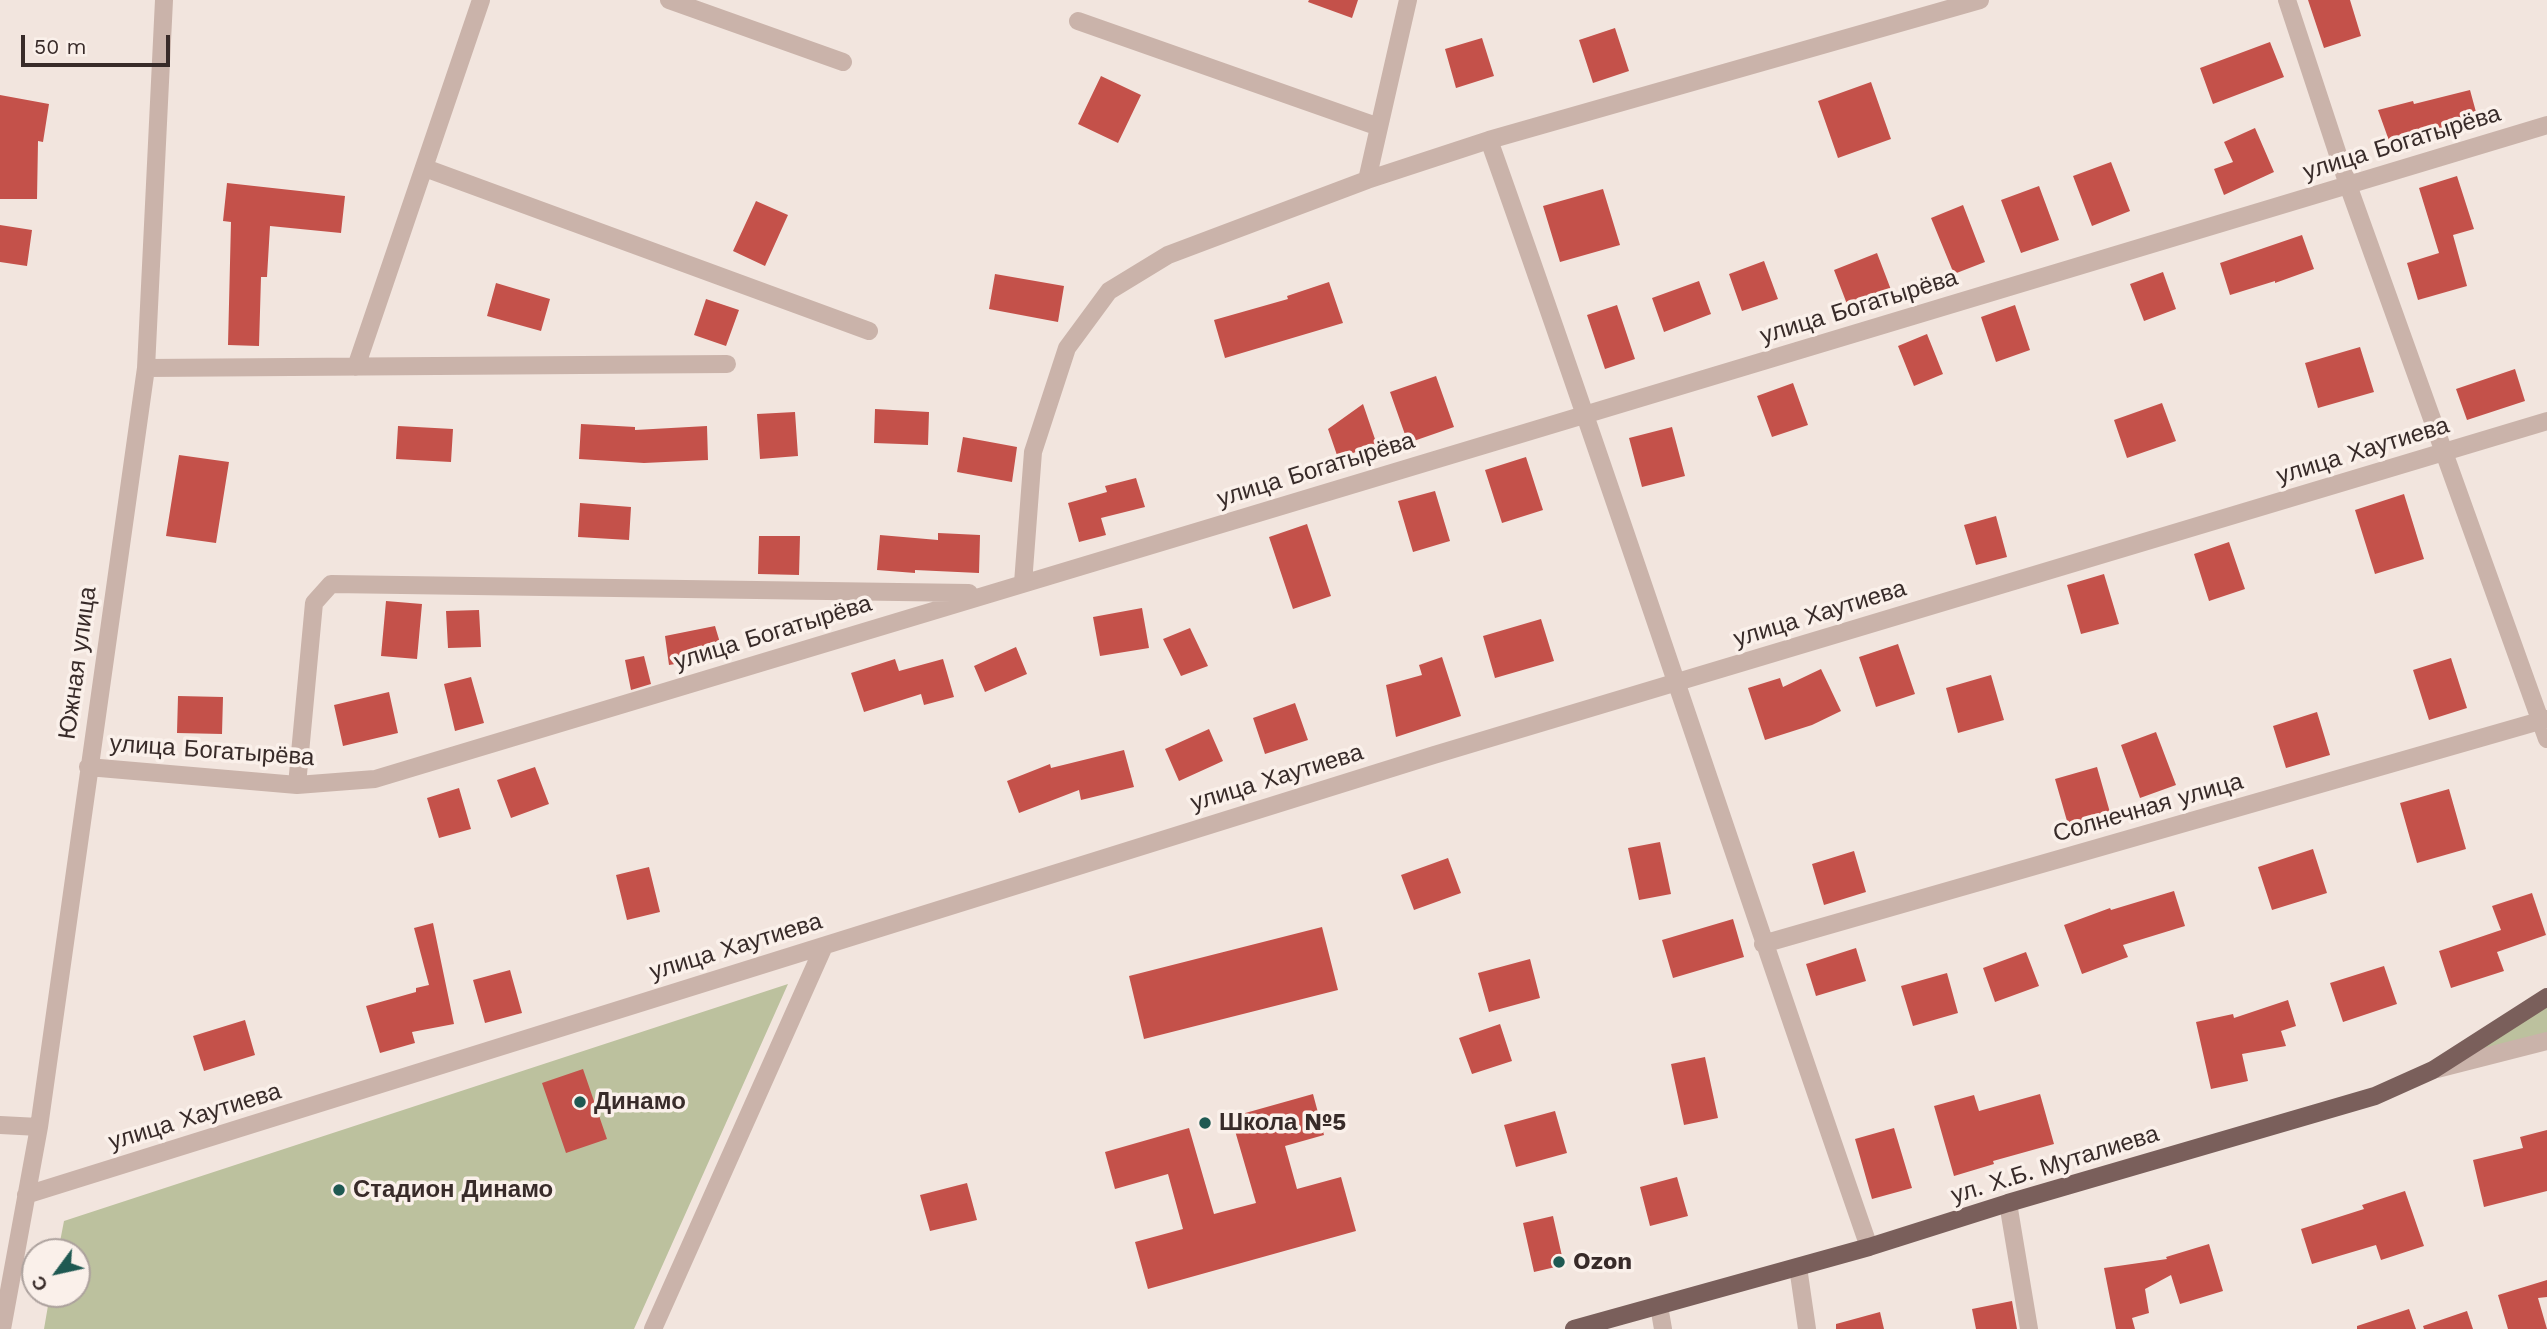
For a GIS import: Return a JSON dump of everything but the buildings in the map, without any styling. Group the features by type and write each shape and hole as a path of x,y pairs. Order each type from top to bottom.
{"main road":[{"path":"2433,1070 2547,997"},
{"name":"ул. Х.Б. Муталиева","path":"1574,1329 1869,1247 2008,1203 2375,1096 2433,1070"}],"street":[{"name":"Южная улица","path":"2,1329 39,1127 146,368 164,0"},
{"path":"356,367 481,0"},
{"path":"669,0 843,62"},
{"path":"1367,180 1408,0"},
{"path":"1023,583 1033,452 1067,348 1109,290 1168,255 1367,180 1489,140 1980,0"},
{"path":"2287,0 2348,185 2443,453 2544,719 2547,739"},
{"path":"1078,21 1379,127"},
{"name":"улица Богатырёва","path":"88,767 297,785 375,779 2547,125"},
{"path":"1489,140 1587,414 1763,944 1869,1247"},
{"path":"425,167 869,331"},
{"path":"146,368 727,364"},
{"name":"улица Хаутиева","path":"26,1195 1434,755 2547,421"},
{"path":"297,785 313,603 331,584 986,594"},
{"name":"Солнечная улица","path":"1763,944 2544,719"},
{"path":"653,1329 824,946"},
{"name":"ул. Х.Б. Муталиева","path":"2433,1070 2547,1041"},
{"path":"0,1125 39,1127"},
{"path":"2008,1203 2029,1329"},
{"path":"1798,1267 1807,1329"},
{"path":"1659,1306 1663,1329"}],"green space":[{"name":"Динамо","path":"788,984 634,1329 44,1329 48,1308 91,1308 91,1238 61,1238 64,1221"},
{"path":"2547,1002 2547,1041 2433,1070"}],"place":[{"name":"Динамо","path":"580,1102"},
{"name":"Школа №5","path":"1205,1123"},
{"name":"Стадион Динамо","path":"339,1190"},
{"name":"Ozon","path":"1559,1262"}]}
